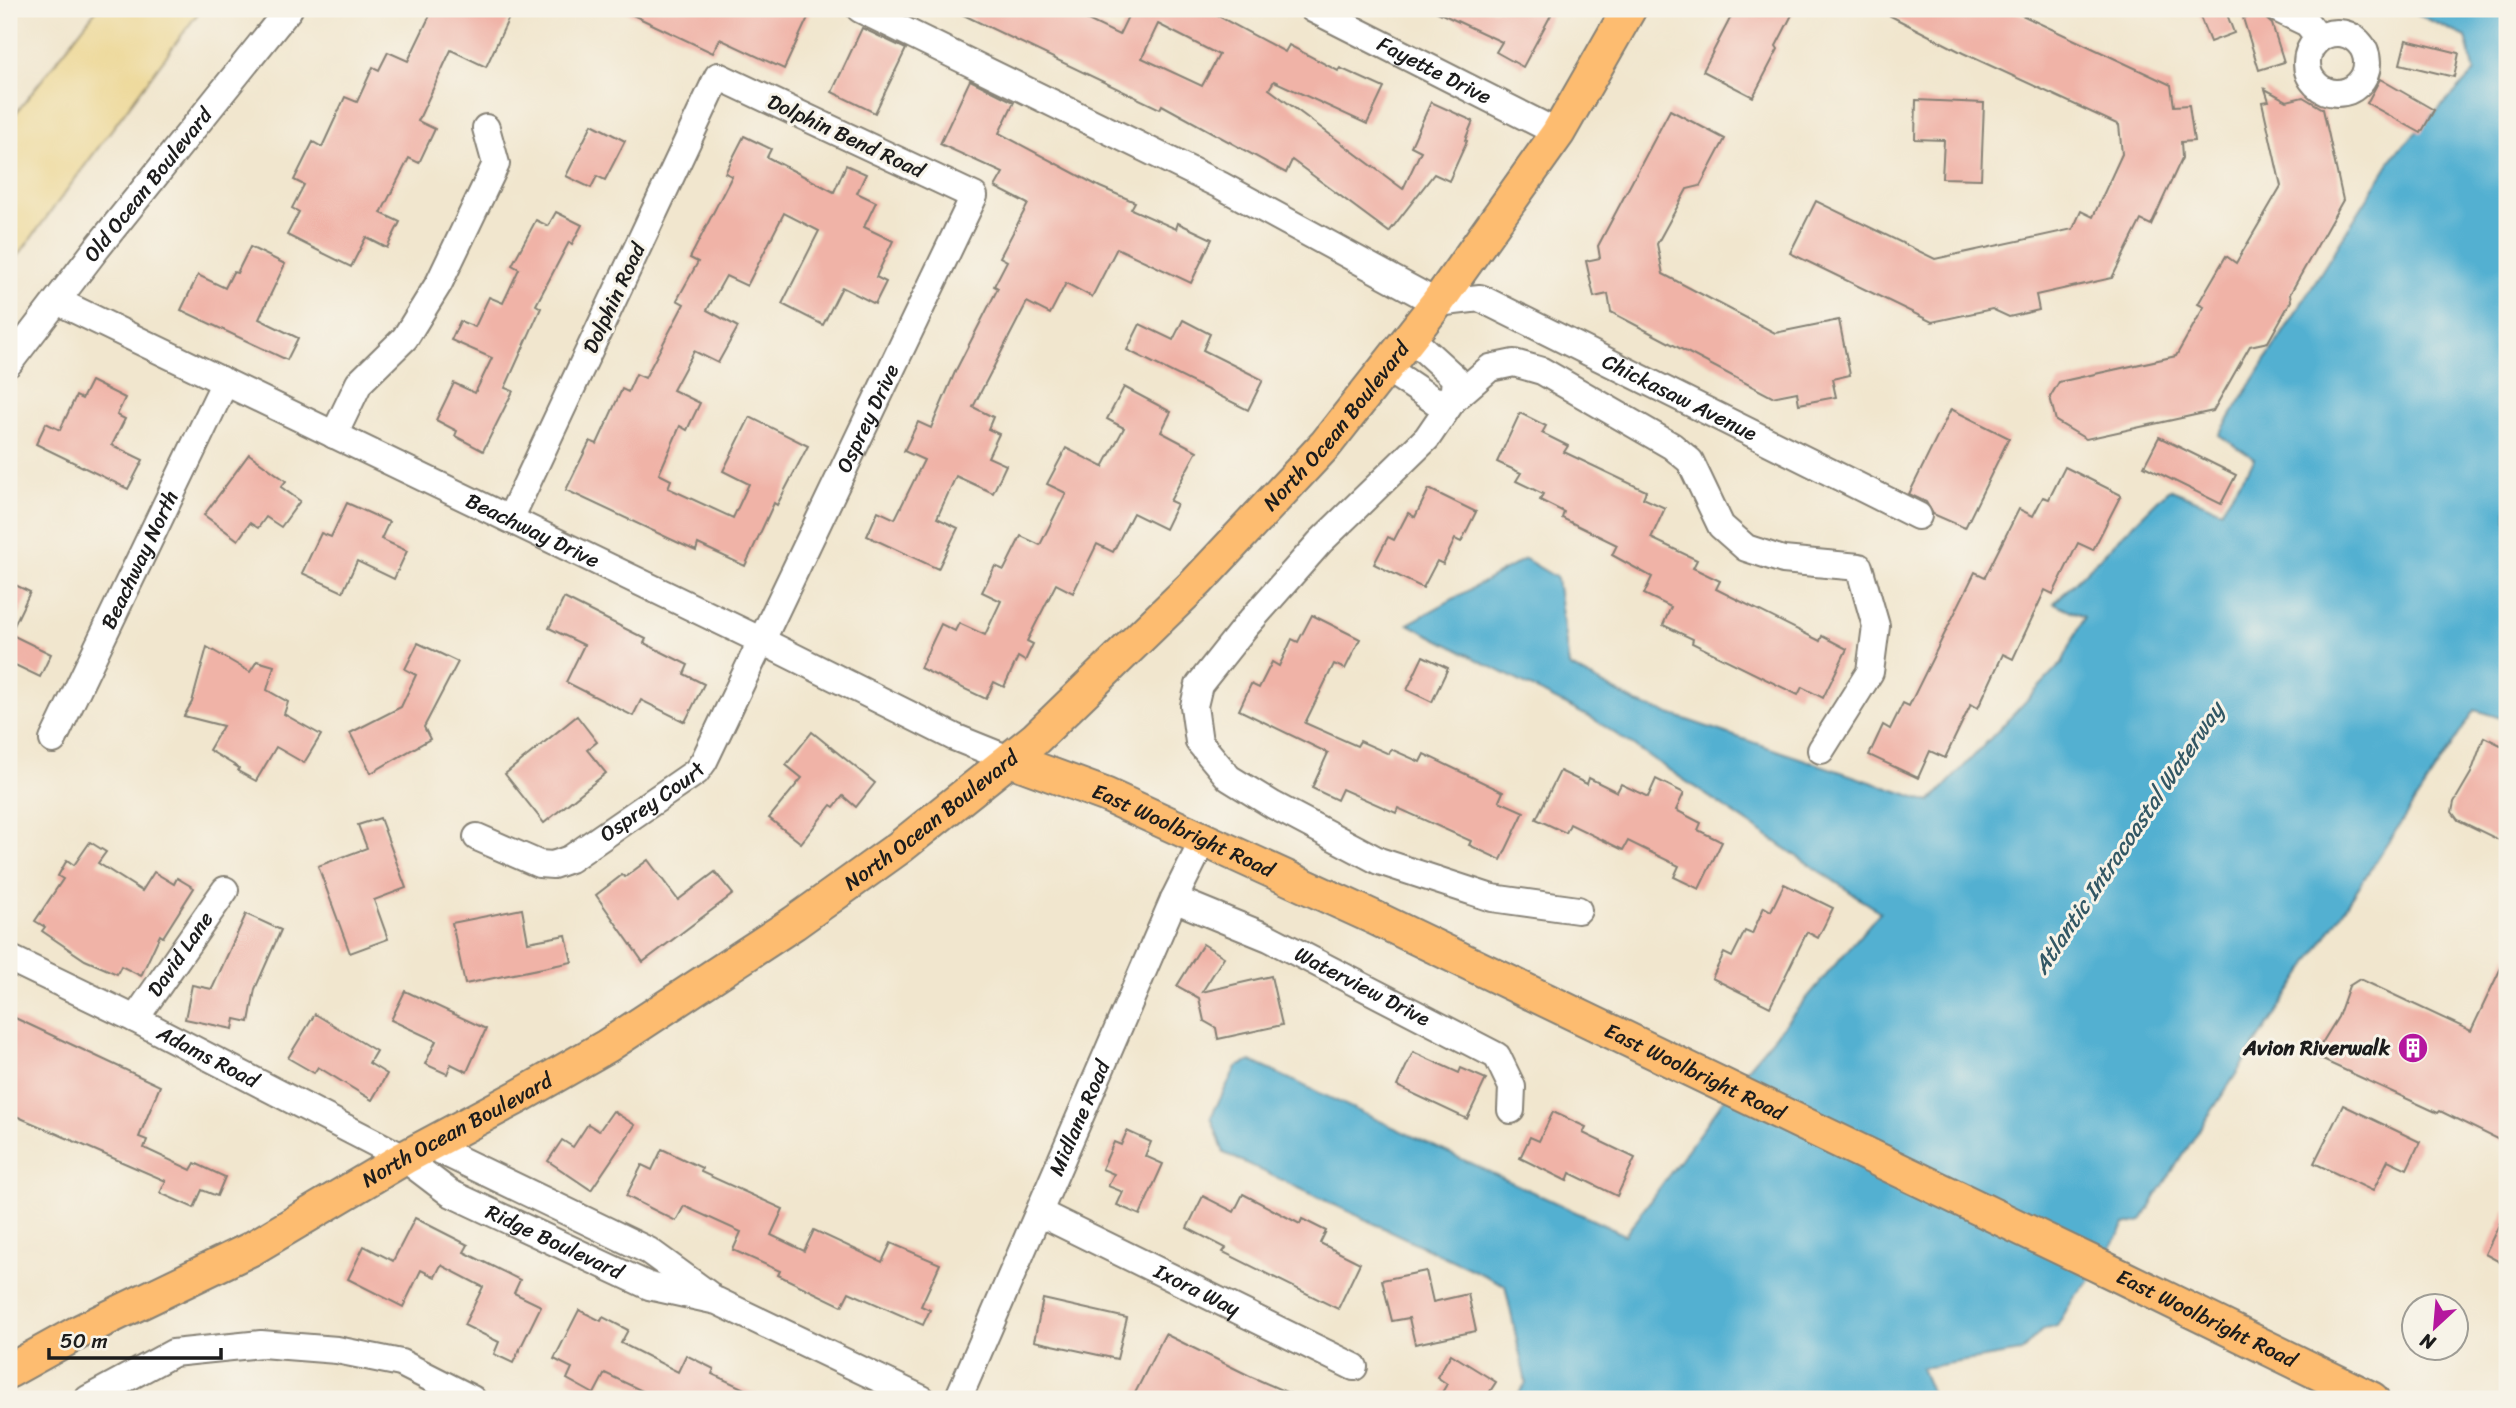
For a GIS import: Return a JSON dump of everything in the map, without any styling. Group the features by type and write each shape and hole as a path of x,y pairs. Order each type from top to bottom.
{"main road":[{"name":"North Ocean Boulevard","path":"9,1371 81,1331 251,1249 607,1046 783,930 900,847 1011,760 1198,582 1326,444 1437,303 1558,133 1629,9"},
{"name":"East Woolbright Road","path":"1011,760 1107,795 1204,839 1691,1069 2372,1399"}],"street":[{"name":"Old Ocean Boulevard","path":"9,363 289,9"},
{"path":"860,9 1220,185 1437,303"},
{"name":"Fayette Drive","path":"1313,9 1558,133"},
{"path":"2278,9 2307,23 2319,38"},
{"name":"Dolphin Bend Road","path":"718,76 974,196"},
{"name":"Dolphin Road","path":"510,520 718,76"},
{"path":"334,435 359,383 405,338 439,283 496,164 486,128"},
{"name":"Osprey Drive","path":"762,641 974,196"},
{"name":"Chickasaw Avenue","path":"1437,303 1480,298 1918,516"},
{"name":"Beachway Drive","path":"57,301 762,641 954,737 1011,760"},
{"path":"1410,337 1455,378 1453,400"},
{"path":"1578,910 1492,898 1379,861 1273,805 1229,778 1199,742 1194,706 1199,685 1245,627 1320,542 1427,438 1453,400 1490,368 1514,363 1542,371 1672,446 1690,461 1721,526 1746,548 1783,560 1859,567 1876,626 1870,672 1821,750"},
{"path":"1386,368 1435,401 1453,400"},
{"name":"Beachway North","path":"53,740 225,382"},
{"name":"Osprey Court","path":"477,836 539,864 553,865 570,859 696,772 704,761 762,641"},
{"name":"Midlane Road","path":"958,1399 1174,899 1204,839"},
{"name":"David Lane","path":"135,1019 225,890"},
{"name":"Waterview Drive","path":"1174,899 1269,938 1497,1056 1511,1087 1511,1110"},
{"name":"Adams Road","path":"9,958 417,1152"},
{"name":"Ridge Boulevard","path":"417,1152 649,1251 717,1301 922,1399"},
{"name":"Ixora Way","path":"1040,1213 1354,1367"},
{"path":"88,1399 173,1353 261,1344 337,1350 401,1363 472,1399"}],"sand":[{"path":"97,9 201,9 9,268 9,122"}],"water":[{"name":"Atlantic Intracoastal Waterway","path":"2406,9 2507,9 2507,720 2475,710 2142,1221 2125,1225 2057,1326 2042,1330 2021,1352 1921,1368 1934,1399 1515,1399 1526,1383 1505,1285 1224,1153 1211,1117 1236,1067 1251,1061 1625,1235 1744,1072 1880,912 1595,720 1408,624 1525,559 1557,578 1569,666 1637,703 1930,802 2062,663 2084,617 2054,603 2169,489 2221,510 2255,459 2219,435 2395,154 2475,72 2466,37"}],"building":[{"path":"433,9 513,9 486,67 451,50 418,121 435,129 419,163 409,158 381,213 400,222 387,248 366,237 351,267 287,235 299,212 292,208 304,185 294,180 313,142 322,147 345,97 357,102 373,67 379,70 388,52 408,61"},
{"path":"620,9 812,9 784,69 720,39 713,53"},
{"path":"951,9 1065,9 1119,35 1131,10 1128,9 1220,9 1216,15 1285,52 1289,45 1338,71 1340,68 1384,88 1367,124 1274,81 1269,89 1403,189 1421,151 1411,146 1431,102 1473,121 1449,181 1434,174 1389,232 1292,160 1286,173 1162,105 1160,109","holes":["1158,24 1219,55 1202,86 1142,58"]},
{"path":"1431,9 1540,9 1551,15 1523,67 1496,52 1502,42"},
{"path":"1735,9 1795,9 1753,97 1703,71"},
{"path":"1877,9 2009,9 2171,85 2174,106 2189,105 2194,141 2181,142 2182,158 2151,225 2141,220 2112,278 2036,295 2039,310 2009,317 1992,309 1932,322 1790,253 1816,201 1935,259 2073,229 2081,211 2093,217 2122,154 2119,125 1963,53"},
{"path":"2197,9 2225,9 2234,33 2210,42"},
{"path":"2263,12 2272,24 2284,62 2259,70 2243,18"},
{"path":"862,28 906,49 875,113 832,92"},
{"path":"2406,40 2459,53 2454,77 2400,64"},
{"path":"2380,79 2434,110 2421,133 2367,103"},
{"path":"970,80 1014,102 999,133 1100,187 1135,202 1131,209 1176,229 1178,223 1212,239 1191,283 1117,248 1092,297 1066,283 1050,314 1027,302 973,407 993,417 988,429 999,434 988,457 1006,465 993,493 956,476 937,518 958,528 938,569 867,536 878,511 895,519 924,460 904,451 918,422 931,428 955,372 998,288 994,286 1007,261 1000,257 1028,204 995,187 1003,173 940,144"},
{"path":"2265,89 2287,101 2303,97 2323,109 2343,200 2290,294 2291,301 2268,342 2250,346 2213,411 2086,439 2056,421 2050,397 2059,382 2176,356 2204,307 2198,304 2226,256 2236,263 2281,186 2262,102 2269,101"},
{"path":"1916,100 1984,103 1981,179 1942,178 1944,140 1915,139"},
{"path":"1670,110 1725,139 1700,186 1687,189 1657,244 1663,274 1775,333 1839,320 1850,375 1832,379 1836,397 1799,404 1797,392 1772,397 1611,312 1608,294 1594,297 1586,261 1600,258 1598,246"},
{"path":"592,124 625,141 605,180 597,176 591,188 566,176"},
{"path":"744,136 771,149 767,157 834,192 846,165 866,174 857,193 876,202 864,227 893,241 876,277 886,282 875,304 842,287 823,325 782,304 819,231 784,213 747,286 726,276 707,310 738,327 718,363 694,351 673,390 700,403 687,430 680,426 659,474 671,480 668,488 733,518 749,484 723,471 750,417 808,446 777,505 774,503 745,566 698,544 696,551 566,490 590,441 597,444 622,389 628,392 636,374 645,378 684,304 677,300 698,262 690,258 732,176 725,173"},
{"path":"556,212 582,225 572,244 569,242 536,305 541,308 505,388 513,391 483,451 455,436 457,431 436,420 454,383 475,393 492,358 451,340 460,321 475,327 489,297 503,303 519,269 512,265 536,220 548,226"},
{"path":"250,247 285,264 259,319 298,338 287,360 181,310 198,275 225,288 233,272 237,273"},
{"path":"1183,320 1210,334 1203,350 1263,380 1248,410 1127,350 1140,324 1173,340"},
{"path":"91,381 125,398 117,415 125,419 112,445 143,460 128,489 36,444 46,423 60,430 76,396 82,399"},
{"path":"1124,387 1171,412 1161,432 1197,451 1170,501 1177,504 1165,529 1133,513 1113,552 1097,544 1073,593 1056,584 1027,641 1033,644 1025,661 1018,657 1004,687 994,682 986,699 920,668 941,624 955,631 959,623 985,635 1001,601 982,592 995,566 1004,570 1021,536 1040,545 1066,493 1047,484 1066,448 1103,467 1124,428 1107,419"},
{"path":"1951,409 2009,438 1965,528 1933,514 1926,502 1909,494"},
{"path":"1520,413 1546,426 1542,433 1568,446 1564,452 1646,491 1643,498 1665,508 1651,538 1697,560 1693,568 1720,581 1716,589 1820,641 1822,636 1847,649 1823,698 1802,687 1798,695 1692,643 1693,639 1663,625 1671,607 1644,594 1652,577 1612,555 1617,545 1562,518 1564,512 1540,500 1543,494 1516,481 1521,473 1497,462"},
{"path":"2159,437 2236,475 2221,504 2144,466"},
{"path":"249,454 286,481 281,487 300,501 281,527 266,517 258,528 250,523 238,540 204,515"},
{"path":"2065,467 2121,495 2093,550 2078,543 2053,594 2045,590 2013,659 2003,654 1978,708 1971,704 1945,758 1930,751 1918,778 1869,755 1883,725 1890,729 1903,703 1909,706 1975,572 1985,577 2019,509 2033,516 2043,497 2049,499"},
{"path":"1429,489 1476,512 1461,542 1455,539 1443,564 1437,561 1423,588 1374,564 1388,537 1394,540 1408,513 1415,517"},
{"path":"347,503 389,522 381,539 407,551 394,579 357,561 343,592 302,573 321,533 331,537"},
{"path":"9,582 30,592 10,634 51,654 40,677 9,662"},
{"path":"564,598 646,639 644,643 688,665 684,674 704,684 685,722 641,700 633,716 566,682 584,645 549,628"},
{"path":"1312,615 1360,639 1345,669 1334,664 1305,723 1357,746 1360,741 1389,754 1391,749 1420,762 1424,754 1503,792 1499,801 1524,812 1501,860 1469,845 1471,841 1398,808 1396,813 1342,789 1337,800 1312,788 1328,753 1239,710 1251,684 1259,688 1272,662 1279,666 1292,639 1298,642"},
{"path":"418,643 458,662 424,727 430,739 371,773 350,733 401,707 416,675 405,669"},
{"path":"207,647 250,672 257,661 274,666 267,690 288,702 284,714 321,735 304,763 276,747 256,781 209,750 223,726 184,716 192,702"},
{"path":"1423,656 1448,668 1432,702 1407,690"},
{"path":"577,716 597,742 587,750 606,773 544,823 505,774"},
{"path":"812,732 875,783 856,807 843,796 834,807 831,805 801,843 769,818 802,778 786,765"},
{"path":"2484,737 2507,748 2507,844 2458,820 2452,812 2454,802 2471,773"},
{"path":"1560,771 1587,784 1589,778 1617,792 1621,784 1648,797 1656,779 1684,793 1676,810 1701,823 1698,830 1722,842 1699,889 1674,877 1679,866 1628,841 1623,850 1570,824 1566,833 1536,819"},
{"path":"380,818 406,888 374,900 388,939 350,953 318,866 367,848 358,825"},
{"path":"90,842 106,852 98,863 142,891 154,872 174,884 177,878 194,888 163,937 160,935 141,976 121,966 117,974 85,960 42,931 45,927 35,921 63,879 58,876 67,860 74,865"},
{"path":"648,860 678,900 715,872 733,894 643,962 596,895"},
{"path":"1784,884 1833,908 1818,938 1807,932 1770,1007 1712,978 1724,953 1732,957 1745,931 1752,934 1764,907 1771,911"},
{"path":"522,909 528,942 566,935 572,962 465,984 452,923"},
{"path":"246,914 281,930 255,989 249,1022 235,1019 233,1029 185,1019 192,985 212,989"},
{"path":"1203,944 1224,957 1202,992 1271,976 1282,1025 1218,1039 1216,1028 1204,1021 1199,998 1177,986"},
{"name":"Avion Riverwalk","path":"2507,955 2507,1144 2440,1111 2438,1113 2314,1056 2338,1017 2349,986 2360,979 2471,1031"},
{"path":"405,991 486,1029 467,1072 451,1064 447,1074 425,1064 436,1041 391,1020"},
{"path":"315,1014 376,1051 369,1063 387,1074 372,1100 318,1067 314,1073 288,1058"},
{"path":"13,1017 160,1086 139,1137 147,1140 144,1148 191,1170 195,1163 225,1177 217,1196 202,1190 194,1208 160,1193 166,1181 9,1113 9,1027"},
{"path":"1413,1052 1459,1073 1461,1068 1486,1079 1467,1119 1397,1086"},
{"path":"2343,1105 2420,1142 2407,1169 2388,1160 2373,1191 2314,1163"},
{"path":"613,1111 635,1125 591,1190 548,1161 562,1140 573,1147 588,1124 599,1131"},
{"path":"1553,1112 1586,1127 1583,1133 1635,1158 1617,1196 1570,1173 1567,1181 1520,1158 1530,1137 1539,1141"},
{"path":"1127,1131 1151,1142 1145,1156 1163,1164 1140,1215 1117,1205 1123,1192 1108,1186 1114,1174 1102,1169 1114,1142 1121,1145"},
{"path":"662,1149 702,1168 701,1172 783,1209 771,1235 804,1251 814,1230 882,1262 891,1243 940,1264 921,1306 930,1310 923,1325 849,1292 842,1306 778,1275 780,1271 733,1250 741,1232 684,1206 676,1221 626,1196 642,1165 652,1170"},
{"path":"1243,1194 1300,1224 1302,1219 1326,1231 1320,1243 1360,1263 1338,1309 1223,1252 1226,1248 1187,1228 1203,1196 1234,1212"},
{"path":"2507,1208 2507,1266 2485,1254"},
{"path":"415,1218 468,1245 464,1252 520,1280 514,1293 541,1306 513,1363 494,1354 499,1342 464,1325 483,1287 441,1265 435,1277 421,1270 403,1307 348,1279 364,1246 393,1261"},
{"path":"1426,1271 1433,1302 1468,1294 1476,1331 1415,1344 1409,1318 1392,1321 1382,1280"},
{"path":"1043,1299 1127,1318 1117,1359 1034,1341"},
{"path":"579,1310 601,1321 603,1317 628,1330 621,1343 678,1372 686,1355 714,1369 712,1374 766,1399 659,1399 605,1373 594,1394 567,1379 572,1368 554,1359"},
{"path":"1165,1334 1252,1377 1302,1399 1132,1399"},
{"path":"1451,1354 1496,1382 1485,1399 1438,1399 1447,1384 1437,1377"}],"place":[{"name":"Avion Riverwalk","path":"2413,1048"}]}
